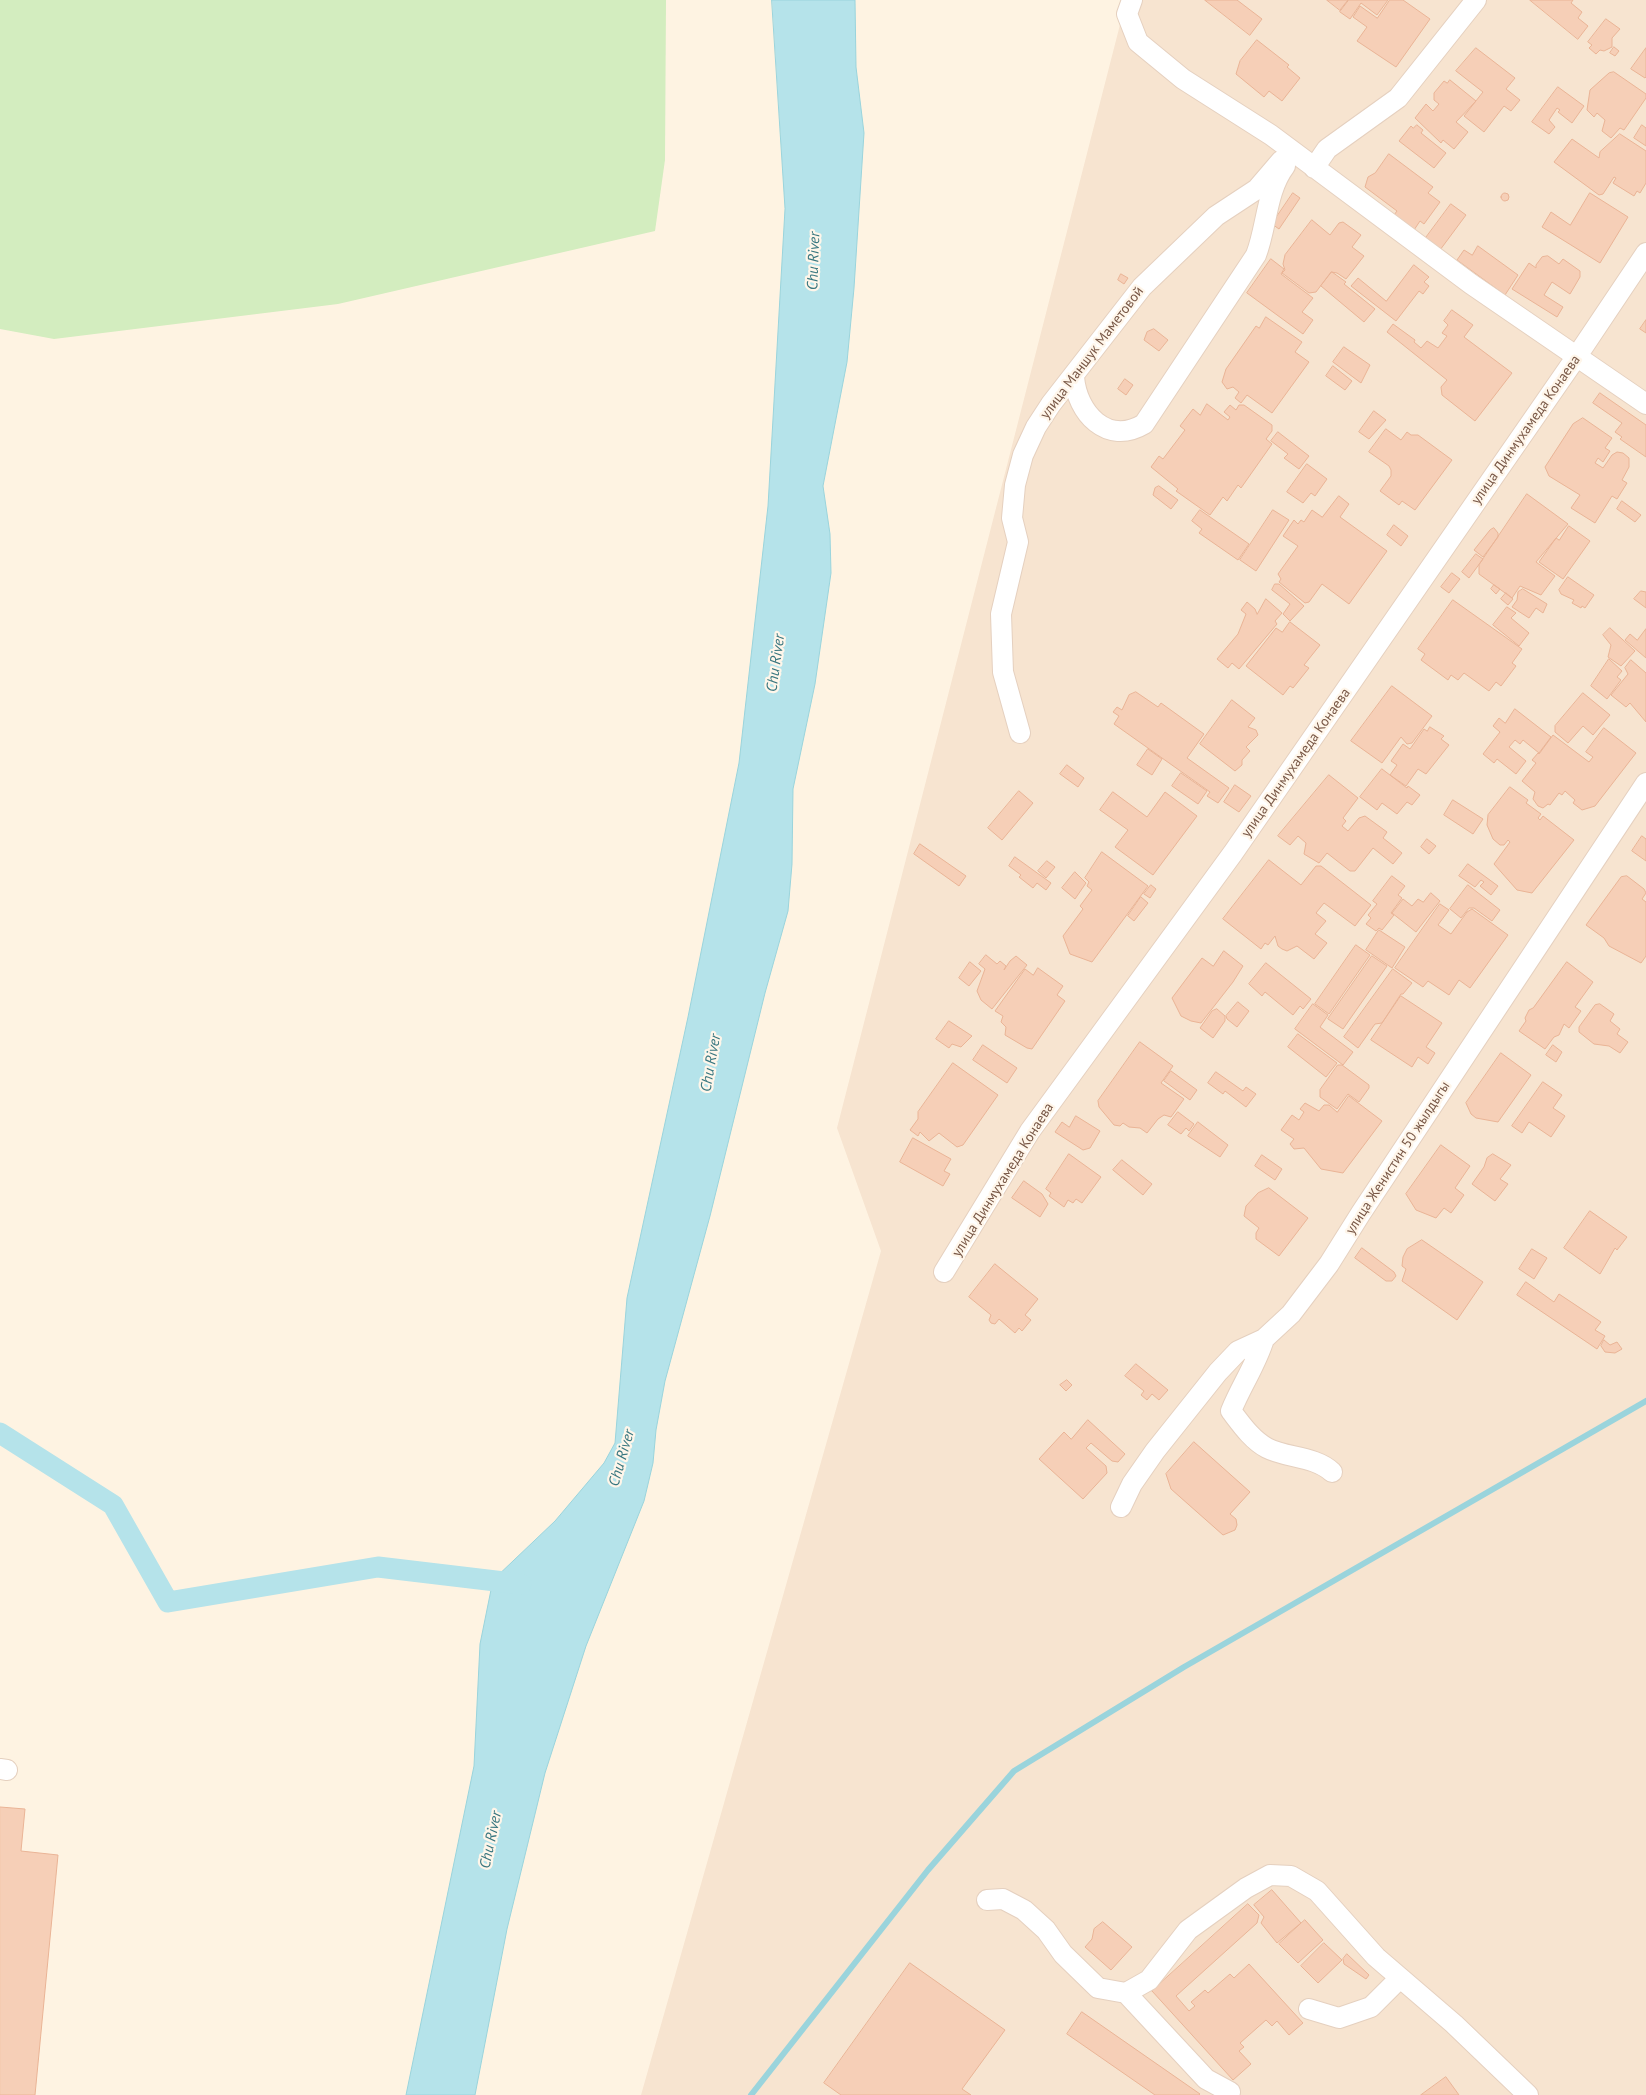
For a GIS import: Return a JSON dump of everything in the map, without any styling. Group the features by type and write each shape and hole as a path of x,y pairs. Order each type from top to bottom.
{"street":[{"path":"1132,0 1127,14 1138,42 1183,79 1295,153 1478,289 1646,404"},
{"path":"1314,168 1328,149 1398,98 1476,0"},
{"path":"1074,376 1076,394 1082,408 1093,419 1117,433 1132,432 1144,424 1256,255 1279,174 1295,153"},
{"name":"улица Маншук Маметовой","path":"1020,733 1003,672 1001,614 1018,542 1012,518 1015,485 1023,455 1036,427 1142,287 1216,216 1257,189 1281,161 1295,153"},
{"name":"улица Динмухамеда Конаева","path":"944,1272 1030,1131 1233,853 1577,356 1646,252"},
{"name":"улица Женистин 50 жылдыгы","path":"1121,1507 1132,1484 1155,1451 1218,1372 1238,1351 1264,1339 1291,1314 1329,1264 1646,783"},
{"path":"1264,1339 1257,1360 1241,1387 1231,1411 1245,1428 1266,1447 1310,1461 1332,1472"},
{"path":"1126,1993 1149,1980 1188,1930 1246,1888 1270,1875 1291,1876 1317,1891 1376,1957 1454,2024 1528,2095"},
{"path":"987,1900 1003,1899 1024,1910 1046,1930 1063,1954 1098,1988 1126,1993 1206,2079 1230,2092"},
{"path":"1309,2009 1339,2018 1370,2007 1400,1978"}],"shaded area":[{"path":"1121,0 1646,0 1646,2095 641,2095 881,1251 837,1128 1123,13"}],"green space":[{"path":"0,0 666,0 665,160 655,231 338,304 54,339 0,329"}],"water":[{"name":"Chu River","path":"772,0 855,0 856,67 864,133 854,288 847,362 823,486 830,534 831,573 815,684 793,789 792,864 788,911 765,993 710,1216 665,1381 656,1430 653,1463 644,1501 586,1646 545,1773 507,1929 475,2095 406,2095 474,1766 480,1644 493,1580 555,1521 604,1463 615,1443 627,1298 688,1017 739,763 768,506 785,209"}],"building":[{"path":"1205,0 1237,0 1262,19 1250,35"},
{"path":"1327,0 1348,0 1340,10"},
{"path":"1349,0 1388,0 1377,15 1361,3 1350,19 1340,12"},
{"path":"1390,0 1403,0 1430,19 1396,67 1357,41 1367,27 1353,17 1360,6 1377,18"},
{"path":"1530,0 1573,0 1571,3 1582,12 1578,18 1588,26 1578,39"},
{"path":"1606,19 1620,29 1612,38 1612,47 1604,51 1600,50 1596,54 1589,48 1592,45 1588,42"},
{"path":"1257,40 1289,65 1287,67 1300,78 1282,101 1269,91 1264,97 1236,74 1240,61"},
{"path":"1614,47 1619,51 1615,56 1610,53"},
{"path":"1476,48 1515,78 1506,89 1520,100 1511,111 1504,106 1484,132 1464,116 1483,92 1456,71"},
{"path":"1646,48 1646,77 1645,78 1631,69"},
{"path":"1614,72 1646,94 1646,98 1624,130 1620,128 1611,138 1602,131 1605,120 1597,113 1594,117 1587,110 1590,90 1609,73"},
{"path":"1450,80 1476,101 1456,122 1468,132 1454,149 1443,140 1441,143 1415,118 1426,104 1433,111 1439,104 1434,100 1434,93 1444,81 1447,83"},
{"path":"1558,87 1584,106 1572,123 1558,112 1560,110 1557,108 1549,120 1555,127 1549,134 1532,122"},
{"path":"1417,125 1423,130 1421,133 1446,153 1434,168 1399,141 1411,126 1413,128"},
{"path":"1642,125 1646,128 1646,146 1634,138"},
{"path":"1620,134 1646,151 1646,183 1640,193 1637,191 1634,196 1613,183 1616,178 1614,177 1603,194 1599,195 1554,162 1572,139 1599,158 1600,152"},
{"path":"1389,154 1433,187 1428,193 1440,202 1424,224 1420,221 1414,230 1394,215 1397,211 1365,187 1368,177 1375,173"},
{"path":"1293,193 1300,198 1279,229 1272,224"},
{"path":"1505,193 1509,197 1505,201 1501,197"},
{"path":"1590,193 1628,217 1600,263 1542,227 1551,212 1570,225"},
{"path":"1451,204 1466,215 1440,250 1425,239"},
{"path":"1312,220 1330,235 1339,223 1343,222 1361,235 1352,247 1364,256 1346,279 1337,273 1331,272 1316,292 1309,293 1282,273 1285,270 1283,264 1285,255"},
{"path":"1478,246 1518,275 1505,295 1457,260 1464,250 1472,255"},
{"path":"1548,256 1559,264 1563,259 1580,271 1580,277 1570,294 1552,282 1544,295 1563,307 1557,317 1512,289 1529,263 1536,268 1542,257"},
{"path":"1271,259 1284,269 1281,274 1313,298 1302,312 1313,320 1303,334 1247,293"},
{"path":"1414,265 1429,277 1424,282 1429,286 1423,294 1419,291 1396,321 1351,286 1358,278 1386,301"},
{"path":"1332,272 1346,282 1344,284 1375,309 1364,322 1321,286"},
{"path":"1121,274 1128,278 1124,284 1118,280"},
{"path":"1452,310 1473,325 1464,337 1512,373 1475,421 1442,395 1441,387 1447,380 1387,332 1393,324 1415,340 1414,342 1421,348 1427,341 1438,348 1447,336 1442,333 1448,325 1444,321"},
{"path":"1266,317 1302,342 1295,352 1309,362 1272,413 1247,395 1241,403 1235,398 1239,392 1233,387 1227,389 1222,382 1226,369 1256,326 1259,328"},
{"path":"1646,320 1646,333 1640,329"},
{"path":"1154,329 1168,340 1159,351 1144,340 1147,332"},
{"path":"1344,347 1370,365 1361,383 1333,362"},
{"path":"1333,366 1352,381 1345,390 1326,376"},
{"path":"1125,379 1133,385 1126,395 1118,389"},
{"path":"1600,393 1646,425 1646,457 1620,439 1622,437 1615,432 1622,423 1593,403"},
{"path":"1207,404 1228,420 1230,417 1224,412 1230,405 1236,410 1239,405 1244,405 1272,425 1272,431 1266,439 1272,444 1241,488 1238,485 1227,501 1223,497 1210,515 1176,491 1178,489 1151,467 1159,456 1163,459 1185,430 1180,426 1193,409 1200,415"},
{"path":"1374,411 1386,420 1369,439 1359,432"},
{"path":"1583,418 1612,438 1605,448 1610,451 1603,462 1598,458 1595,463 1603,468 1612,455 1617,452 1623,453 1629,458 1629,467 1622,480 1627,483 1617,499 1612,496 1595,523 1571,508 1580,495 1549,476 1545,467 1573,424"},
{"path":"1386,429 1401,440 1407,432 1411,435 1418,435 1452,460 1415,510 1402,501 1399,505 1380,491 1391,476 1391,470 1389,466 1369,452"},
{"path":"1278,432 1309,456 1299,469 1284,458 1288,454 1271,441"},
{"path":"1307,464 1327,479 1315,496 1311,493 1303,503 1287,492"},
{"path":"1159,486 1178,500 1171,509 1153,495 1155,488"},
{"path":"1527,494 1568,524 1536,562 1555,576 1541,595 1520,586 1512,598 1479,574 1479,565"},
{"path":"1339,496 1349,504 1340,517 1387,551 1349,604 1322,584 1309,602 1305,603 1279,582 1281,579 1278,574 1298,546 1283,536 1294,520 1298,524 1301,520 1304,522 1312,510 1322,517"},
{"path":"1622,501 1641,515 1635,522 1617,509"},
{"path":"1200,510 1249,544 1238,560 1199,533 1202,529 1192,521"},
{"path":"1273,510 1289,520 1256,571 1240,560"},
{"path":"1394,525 1408,536 1401,546 1387,535"},
{"path":"1569,526 1590,541 1563,579 1539,562 1556,538 1559,540"},
{"path":"1494,528 1498,533 1498,537 1483,557 1474,550 1490,530"},
{"path":"1476,554 1483,559 1469,578 1462,572"},
{"path":"1452,573 1460,579 1449,593 1441,587"},
{"path":"1568,577 1594,595 1585,608 1572,603 1574,600 1561,594 1559,590"},
{"path":"1275,584 1279,584 1304,606 1290,621 1283,614 1290,604 1272,590"},
{"path":"1494,585 1500,589 1496,594 1491,589"},
{"path":"1523,589 1547,604 1543,613 1536,608 1529,618 1512,607 1517,600 1518,592"},
{"path":"1641,591 1646,592 1646,608 1634,599"},
{"path":"1506,593 1513,599 1508,605 1501,599"},
{"path":"1266,599 1282,613 1275,621 1277,624 1239,669 1232,663 1228,668 1217,659 1238,634 1246,614 1241,610 1247,602 1255,609 1257,614"},
{"path":"1453,600 1522,649 1512,663 1516,666 1501,686 1496,682 1489,691 1464,673 1458,680 1451,675 1448,680 1421,660 1425,654 1418,649"},
{"path":"1507,607 1516,613 1511,618 1529,633 1519,646 1493,625"},
{"path":"1290,622 1320,645 1304,665 1309,668 1293,688 1290,686 1283,695 1246,666 1276,628 1282,632"},
{"path":"1610,628 1635,651 1621,666 1608,657 1611,645 1603,635"},
{"path":"1646,629 1646,658 1625,640 1630,634 1637,640"},
{"path":"1609,659 1622,671 1617,677 1621,680 1607,699 1591,686"},
{"path":"1631,660 1646,673 1646,722 1630,703 1626,707 1611,695 1628,674 1625,668"},
{"path":"1392,686 1432,716 1412,743 1407,744 1401,737 1382,763 1351,741"},
{"path":"1136,692 1158,707 1161,703 1204,734 1187,758 1229,788 1218,803 1207,796 1210,792 1114,724 1119,716 1113,712 1117,707 1122,710 1129,695"},
{"path":"1583,693 1610,715 1593,735 1583,726 1568,743 1555,732 1555,726"},
{"path":"1232,700 1255,718 1248,727 1256,730 1258,735 1246,747 1250,751 1242,760 1242,765 1235,771 1200,744"},
{"path":"1515,709 1551,737 1539,753 1523,740 1520,744 1515,740 1509,747 1526,761 1516,774 1497,759 1494,763 1483,754 1500,732 1493,726 1499,718 1505,723"},
{"path":"1430,727 1444,736 1441,739 1449,745 1426,774 1418,769 1406,786 1390,775 1397,765 1391,761 1403,744 1410,749 1424,729 1427,731"},
{"path":"1604,728 1636,753 1595,806 1582,810 1573,803 1575,800 1565,791 1562,795 1559,793 1550,805 1548,804 1543,808 1538,806 1533,799 1535,792 1522,781 1536,763 1532,760 1539,754 1553,735 1589,762 1593,757 1586,752"},
{"path":"1148,749 1162,759 1152,775 1137,765"},
{"path":"1067,765 1084,778 1078,787 1060,774"},
{"path":"1382,769 1407,788 1408,786 1420,795 1412,805 1407,802 1397,814 1382,803 1377,810 1360,797"},
{"path":"1181,773 1207,791 1198,804 1172,786"},
{"path":"1329,775 1358,798 1343,818 1346,821 1342,826 1348,831 1359,818 1365,816 1387,832 1383,838 1402,853 1393,864 1373,848 1355,871 1350,871 1327,853 1319,863 1304,854 1306,843 1298,836 1290,845 1278,836"},
{"path":"1235,785 1251,796 1239,812 1224,802"},
{"path":"1510,787 1528,800 1526,803 1541,814 1538,818 1540,820 1543,816 1574,840 1532,893 1517,890 1494,864 1510,842 1508,840 1504,845 1500,845 1493,839 1487,825 1488,815"},
{"path":"1019,791 1033,803 1002,840 988,828"},
{"path":"1113,792 1147,817 1165,792 1197,816 1153,875 1115,847 1128,830 1100,810"},
{"path":"1453,800 1483,819 1473,834 1444,815"},
{"path":"1642,836 1646,839 1646,861 1632,851"},
{"path":"1427,839 1436,846 1429,854 1421,847"},
{"path":"920,844 966,876 959,886 914,854"},
{"path":"1102,852 1148,886 1092,962 1070,954 1063,936 1083,909 1080,906 1092,890 1087,886 1089,882 1085,878"},
{"path":"1015,857 1051,883 1046,890 1037,883 1033,888 1019,877 1021,875 1009,866"},
{"path":"1269,860 1301,885 1316,866 1321,866 1371,905 1355,926 1324,903 1316,913 1326,921 1315,934 1327,943 1314,959 1297,946 1287,951 1282,949 1278,946 1275,936 1268,945 1265,943 1261,949 1223,919"},
{"path":"1047,861 1055,867 1046,878 1038,871"},
{"path":"1468,864 1498,886 1491,895 1480,886 1484,882 1481,880 1475,887 1459,876"},
{"path":"1075,872 1086,883 1075,899 1062,888"},
{"path":"1392,876 1405,886 1398,895 1402,898 1391,913 1394,915 1382,930 1379,928 1376,931 1366,924 1371,918 1368,915 1377,904 1373,901"},
{"path":"1627,876 1644,889 1646,893 1642,899 1646,902 1646,956 1641,963 1609,946 1604,938 1586,925 1621,877"},
{"path":"1151,885 1156,889 1150,898 1144,894"},
{"path":"1468,885 1500,910 1492,921 1474,908 1469,908 1461,918 1450,909"},
{"path":"1431,893 1440,901 1416,932 1392,913 1403,899 1412,906 1418,899 1423,902"},
{"path":"1141,897 1148,903 1134,921 1128,916"},
{"path":"1440,904 1449,910 1438,925 1451,934 1467,912 1472,909 1508,935 1470,988 1459,980 1449,995 1428,981 1423,987 1395,968"},
{"path":"1379,930 1405,947 1392,968 1366,950"},
{"path":"1356,945 1370,955 1329,1014 1315,1004"},
{"path":"1224,951 1243,966 1233,982 1201,1023 1181,1016 1172,998 1202,958 1213,966"},
{"path":"986,955 997,964 1000,961 1006,966 1004,970 1016,956 1027,965 992,1009 981,1000 977,991 985,969 979,964"},
{"path":"1372,956 1387,966 1343,1029 1328,1019"},
{"path":"970,962 981,971 969,986 959,978"},
{"path":"1567,962 1593,982 1575,1007 1581,1011 1569,1028 1564,1024 1559,1035 1554,1037 1545,1049 1519,1031 1526,1021 1525,1018 1529,1010 1533,1008"},
{"path":"1266,963 1311,999 1303,1009 1300,1006 1293,1015 1265,992 1262,996 1249,984"},
{"path":"1038,968 1063,986 1057,995 1065,1001 1032,1049 1005,1035 1006,1027 1001,1022 1003,1016 995,1011 1025,969 1033,975"},
{"path":"1393,969 1412,983 1401,994 1382,1023 1375,1024 1358,1048 1344,1037"},
{"path":"1401,996 1442,1023 1426,1047 1435,1053 1428,1064 1418,1057 1412,1067 1371,1040"},
{"path":"1238,1002 1249,1011 1237,1027 1226,1016"},
{"path":"1313,1004 1328,1015 1320,1027 1353,1052 1343,1065 1295,1029"},
{"path":"1600,1004 1614,1014 1610,1021 1620,1029 1617,1034 1628,1042 1620,1053 1609,1046 1594,1044 1579,1032 1579,1027 1595,1005"},
{"path":"1217,1009 1225,1016 1225,1021 1213,1038 1200,1028 1212,1011"},
{"path":"949,1021 972,1036 961,1047 952,1044 949,1048 936,1039"},
{"path":"1298,1034 1337,1063 1326,1077 1288,1047"},
{"path":"1140,1042 1173,1066 1161,1083 1184,1099 1171,1117 1164,1115 1158,1119 1147,1133 1140,1128 1129,1127 1123,1123 1120,1126 1114,1125 1099,1107 1098,1101"},
{"path":"983,1045 1017,1068 1007,1083 973,1060"},
{"path":"1553,1045 1562,1052 1556,1062 1546,1055"},
{"path":"1501,1053 1531,1075 1498,1122 1476,1118 1471,1114 1466,1103"},
{"path":"953,1063 998,1095 963,1145 957,1147 939,1133 929,1141 920,1132 918,1136 910,1130 918,1119 918,1112"},
{"path":"1338,1065 1342,1065 1369,1085 1369,1088 1359,1102 1348,1094 1337,1109 1320,1097 1320,1090"},
{"path":"1171,1071 1197,1090 1190,1100 1164,1081"},
{"path":"1216,1072 1243,1091 1246,1087 1256,1094 1246,1107 1225,1091 1223,1094 1208,1083"},
{"path":"1543,1082 1562,1095 1553,1108 1565,1116 1551,1137 1529,1122 1522,1133 1512,1126"},
{"path":"1349,1096 1382,1121 1343,1173 1321,1169 1304,1148 1294,1149 1290,1144 1294,1139 1281,1130 1292,1115 1299,1120 1304,1112 1300,1109 1305,1103 1319,1111 1324,1105 1329,1105 1337,1112"},
{"path":"1178,1112 1194,1124 1189,1131 1186,1128 1181,1134 1168,1125"},
{"path":"1076,1116 1100,1131 1090,1148 1083,1150 1055,1132 1062,1122 1069,1127"},
{"path":"1198,1122 1228,1145 1220,1157 1188,1136"},
{"path":"913,1138 951,1159 944,1171 950,1174 943,1186 900,1162"},
{"path":"1441,1145 1470,1166 1455,1188 1464,1195 1451,1213 1444,1208 1436,1218 1416,1210 1406,1194"},
{"path":"1069,1154 1101,1177 1082,1203 1076,1199 1073,1203 1068,1200 1064,1207 1049,1196 1051,1193 1046,1189"},
{"path":"1493,1154 1511,1165 1500,1179 1508,1184 1495,1201 1472,1184 1484,1167 1487,1158"},
{"path":"1262,1155 1282,1169 1275,1180 1255,1166"},
{"path":"1122,1160 1152,1184 1143,1195 1113,1170"},
{"path":"1024,1181 1042,1194 1048,1204 1040,1217 1012,1198"},
{"path":"1269,1188 1308,1218 1279,1256 1256,1239 1256,1233 1259,1228 1244,1216 1246,1206 1258,1193"},
{"path":"1590,1211 1627,1237 1617,1250 1615,1248 1600,1274 1564,1248"},
{"path":"1422,1240 1483,1282 1457,1320 1402,1281 1406,1269 1402,1266 1403,1257 1407,1249"},
{"path":"1362,1248 1394,1272 1396,1276 1392,1281 1386,1281 1355,1258"},
{"path":"1532,1249 1547,1258 1534,1279 1519,1269"},
{"path":"995,1264 1038,1299 1025,1315 1031,1320 1022,1331 1019,1328 1015,1333 999,1319 995,1324 991,1323 989,1320 991,1315 969,1297"},
{"path":"1526,1282 1554,1302 1559,1294 1601,1322 1595,1330 1605,1336 1597,1349 1517,1295"},
{"path":"1604,1340 1610,1345 1617,1342 1622,1349 1615,1353 1605,1352 1601,1346"},
{"path":"1136,1364 1168,1390 1159,1400 1152,1394 1147,1400 1141,1395 1144,1391 1125,1376"},
{"path":"1067,1380 1072,1385 1066,1391 1060,1385"},
{"path":"1088,1420 1125,1454 1118,1462 1112,1461 1091,1443 1086,1448 1106,1466 1107,1473 1083,1499 1039,1459 1064,1432 1071,1439"},
{"path":"1194,1442 1250,1492 1230,1514 1236,1519 1237,1525 1235,1530 1223,1535 1171,1489 1166,1474"},
{"path":"0,1807 25,1809 21,1851 58,1855 35,2095 0,2095"},
{"path":"1272,1890 1301,1923 1277,1943 1261,1923 1264,1917 1254,1905"},
{"path":"1248,1904 1259,1915 1257,1923 1176,1996 1189,2011 1195,2006 1191,2002 1205,1990 1208,1993 1230,1974 1234,1978 1249,1964 1303,2023 1289,2035 1277,2021 1272,2026 1266,2020 1240,2043 1244,2047 1239,2051 1251,2064 1233,2080 1152,1991"},
{"path":"1305,1920 1323,1940 1298,1963 1279,1944"},
{"path":"1103,1922 1132,1947 1111,1970 1085,1947 1092,1939 1094,1929"},
{"path":"1324,1943 1342,1960 1318,1983 1301,1966"},
{"path":"1347,1954 1369,1975 1366,1979 1344,1964 1343,1959"},
{"path":"910,1963 1005,2030 962,2089 971,2095 841,2095 824,2083"},
{"path":"1082,2012 1200,2094 1155,2095 1067,2034"},
{"path":"1446,2077 1459,2095 1421,2095"}],"waterway":[{"path":"751,2095 928,1870 1014,1771 1184,1667 1646,1401"},
{"path":"0,1433 113,1505 168,1602 378,1567 521,1584"}]}
